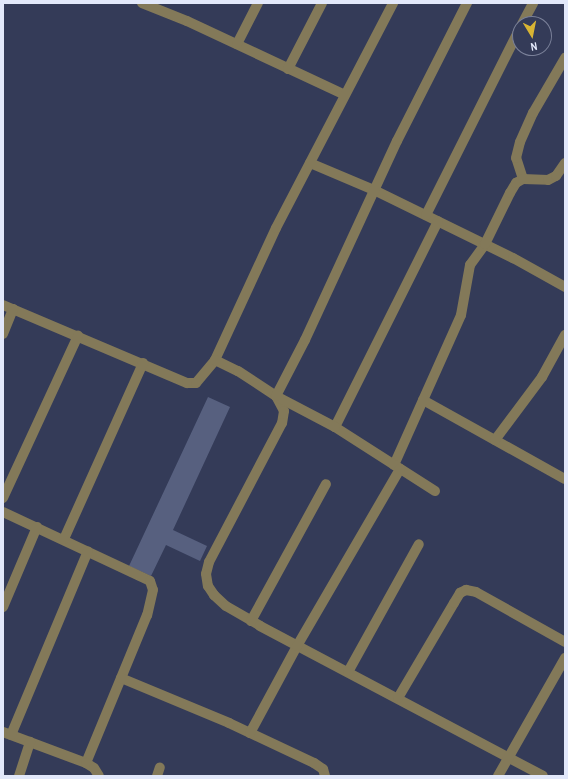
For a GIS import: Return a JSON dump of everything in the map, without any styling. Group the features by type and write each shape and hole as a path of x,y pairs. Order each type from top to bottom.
{"street":[{"path":"142,3 237,44 345,95"},
{"path":"237,44 258,3"},
{"path":"288,68 322,3"},
{"path":"3,305 143,363 187,383 196,383 204,376 215,360 276,228 393,3"},
{"path":"276,396 306,340 374,190 467,3"},
{"path":"526,16 533,3"},
{"path":"426,216 512,44"},
{"path":"523,179 516,158 520,142 533,113 565,58"},
{"path":"310,162 374,190 485,244 565,287"},
{"path":"250,733 397,467 423,400 461,316 470,265 485,244 516,183 523,179 548,180 556,176 565,164"},
{"path":"335,426 438,221"},
{"path":"3,334 13,309"},
{"path":"3,498 78,336"},
{"path":"495,440 542,377 565,336"},
{"path":"215,360 238,371 276,396 335,426 435,491"},
{"path":"64,539 143,363"},
{"path":"276,396 284,411 282,423 209,562 206,574 208,586 214,595 226,606 251,621 543,776"},
{"path":"423,400 565,479"},
{"path":"251,621 326,484"},
{"path":"3,512 140,574 150,581 153,590 148,615 86,762"},
{"path":"3,607 37,527"},
{"path":"348,672 419,544"},
{"path":"88,551 7,733 86,762 99,776"},
{"path":"398,698 454,602 460,593 466,590 476,592 565,642"},
{"path":"498,776 565,658"},
{"path":"121,678 250,733 314,763 323,769 326,776"},
{"path":"19,776 30,742"}],"building":[{"path":"208,397 230,407 173,530 207,546 200,561 166,545 151,576 129,566"}]}
